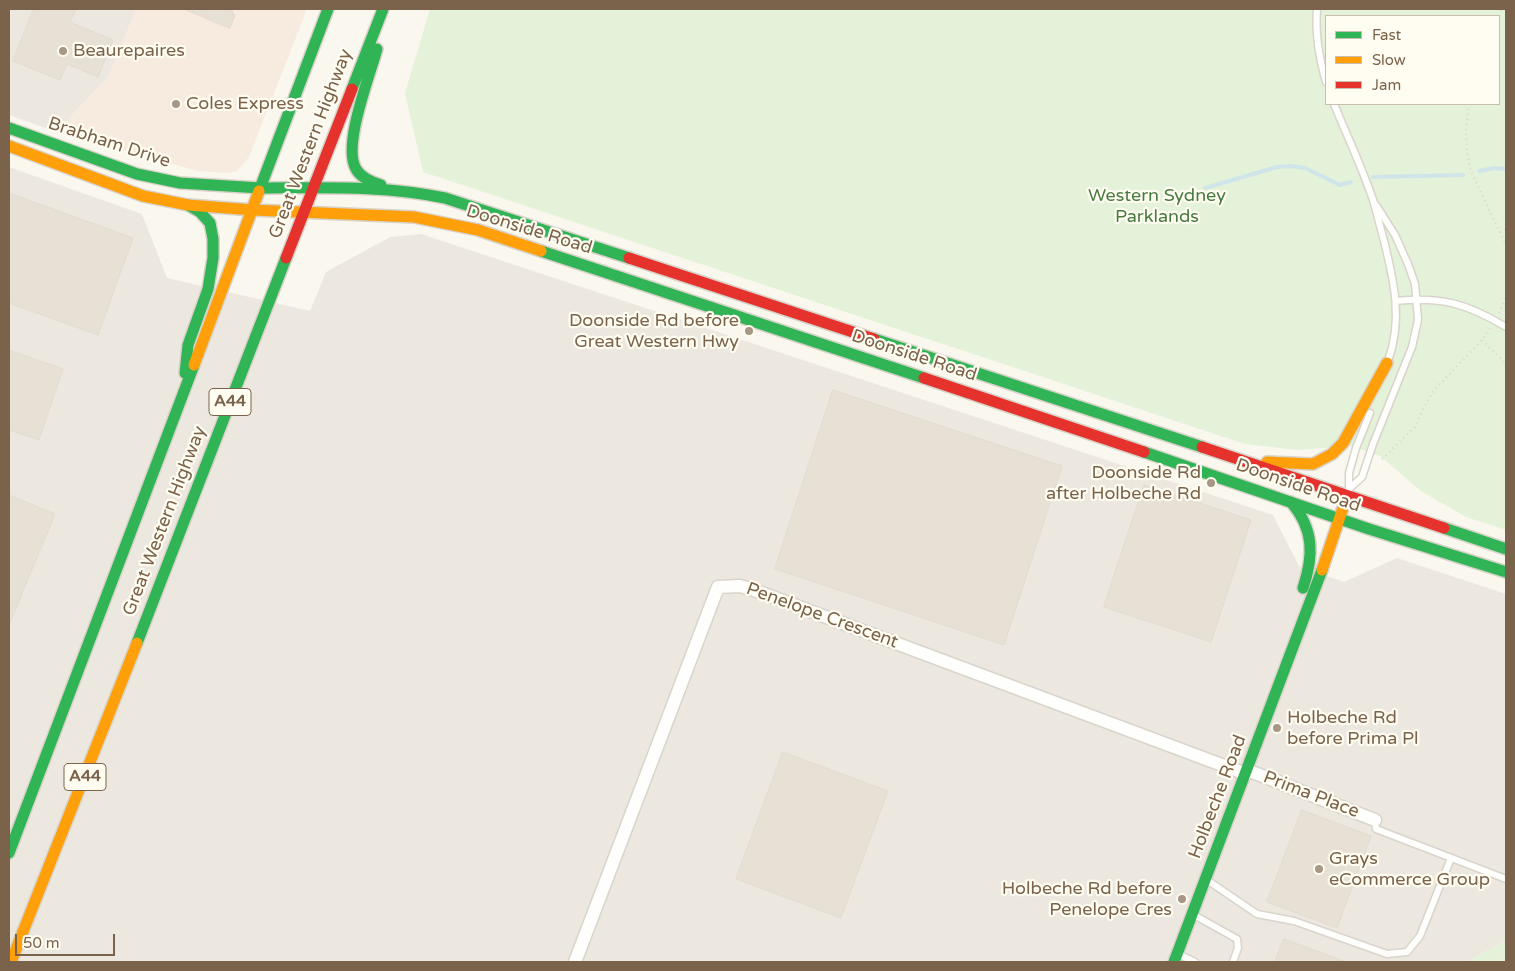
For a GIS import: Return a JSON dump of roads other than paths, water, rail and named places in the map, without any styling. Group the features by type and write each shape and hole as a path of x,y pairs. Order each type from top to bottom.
{"main road":[{"name":"Great Western Highway","path":"9,852 328,9"},
{"name":"Great Western Highway","path":"11,962 98,744 382,9"},
{"path":"389,9 352,136 350,150 353,164 360,176 389,188"},
{"name":"Brabham Drive","path":"9,128 137,174 180,183 260,188 313,188"},
{"name":"Brabham Drive","path":"9,146 143,196 188,205 253,210"},
{"name":"Doonside Road","path":"313,188 389,188 422,192 445,198 1245,461 1349,492 1506,549"},
{"path":"184,387 188,345 208,289 213,258 213,239 210,223 200,212 188,205"},
{"name":"Doonside Road","path":"253,210 414,217 478,230 1506,572"},
{"path":"1245,461 1314,464 1329,456 1343,443 1387,363"},
{"name":"Holbeche Road","path":"1176,958 1349,492"},
{"name":"Holbeche Road","path":"1291,502 1306,526 1310,559 1306,581 1296,610 1294,643"}],"street":[{"name":"Penelope Crescent","path":"575,962 718,587 740,586 751,589 1246,772"},
{"name":"Prima Place","path":"1246,772 1375,820"}],"lane":[{"path":"1317,9 1317,39 1325,78"},
{"path":"1334,105 1373,200 1392,271 1396,300 1395,332 1392,350 1356,448 1349,473 1349,492"},
{"path":"1349,492 1362,478 1373,444 1412,347 1418,320 1415,284 1408,264 1395,235 1373,200"},
{"path":"1396,300 1445,301 1472,308 1506,327"},
{"path":"1375,820 1376,829 1506,879"},
{"path":"1206,879 1257,914 1294,921 1387,954 1407,952 1420,936 1451,858"},
{"path":"1192,915 1237,940 1238,948 1233,962"},
{"path":"1176,958 1195,962"}],"waterway":[{"path":"1205,188 1277,167 1290,166 1305,168 1340,185 1351,182"},
{"path":"1479,171 1494,168 1506,169"},
{"path":"1373,177 1463,175"}],"place":[{"name":"Beaurepaires","path":"63,51"},
{"name":"Coles Express","path":"176,104"},
{"name":"Doonside Rd before Great Western Hwy","path":"749,331"},
{"name":"Doonside Rd after Holbeche Rd","path":"1211,483"},
{"name":"Holbeche Rd before Prima Pl","path":"1277,728"},
{"name":"Grays eCommerce Group","path":"1319,869"},
{"name":"Holbeche Rd before Penelope Cres","path":"1182,899"}],"park label":[{"name":"Western Sydney Parklands","path":"1157,206"}]}
